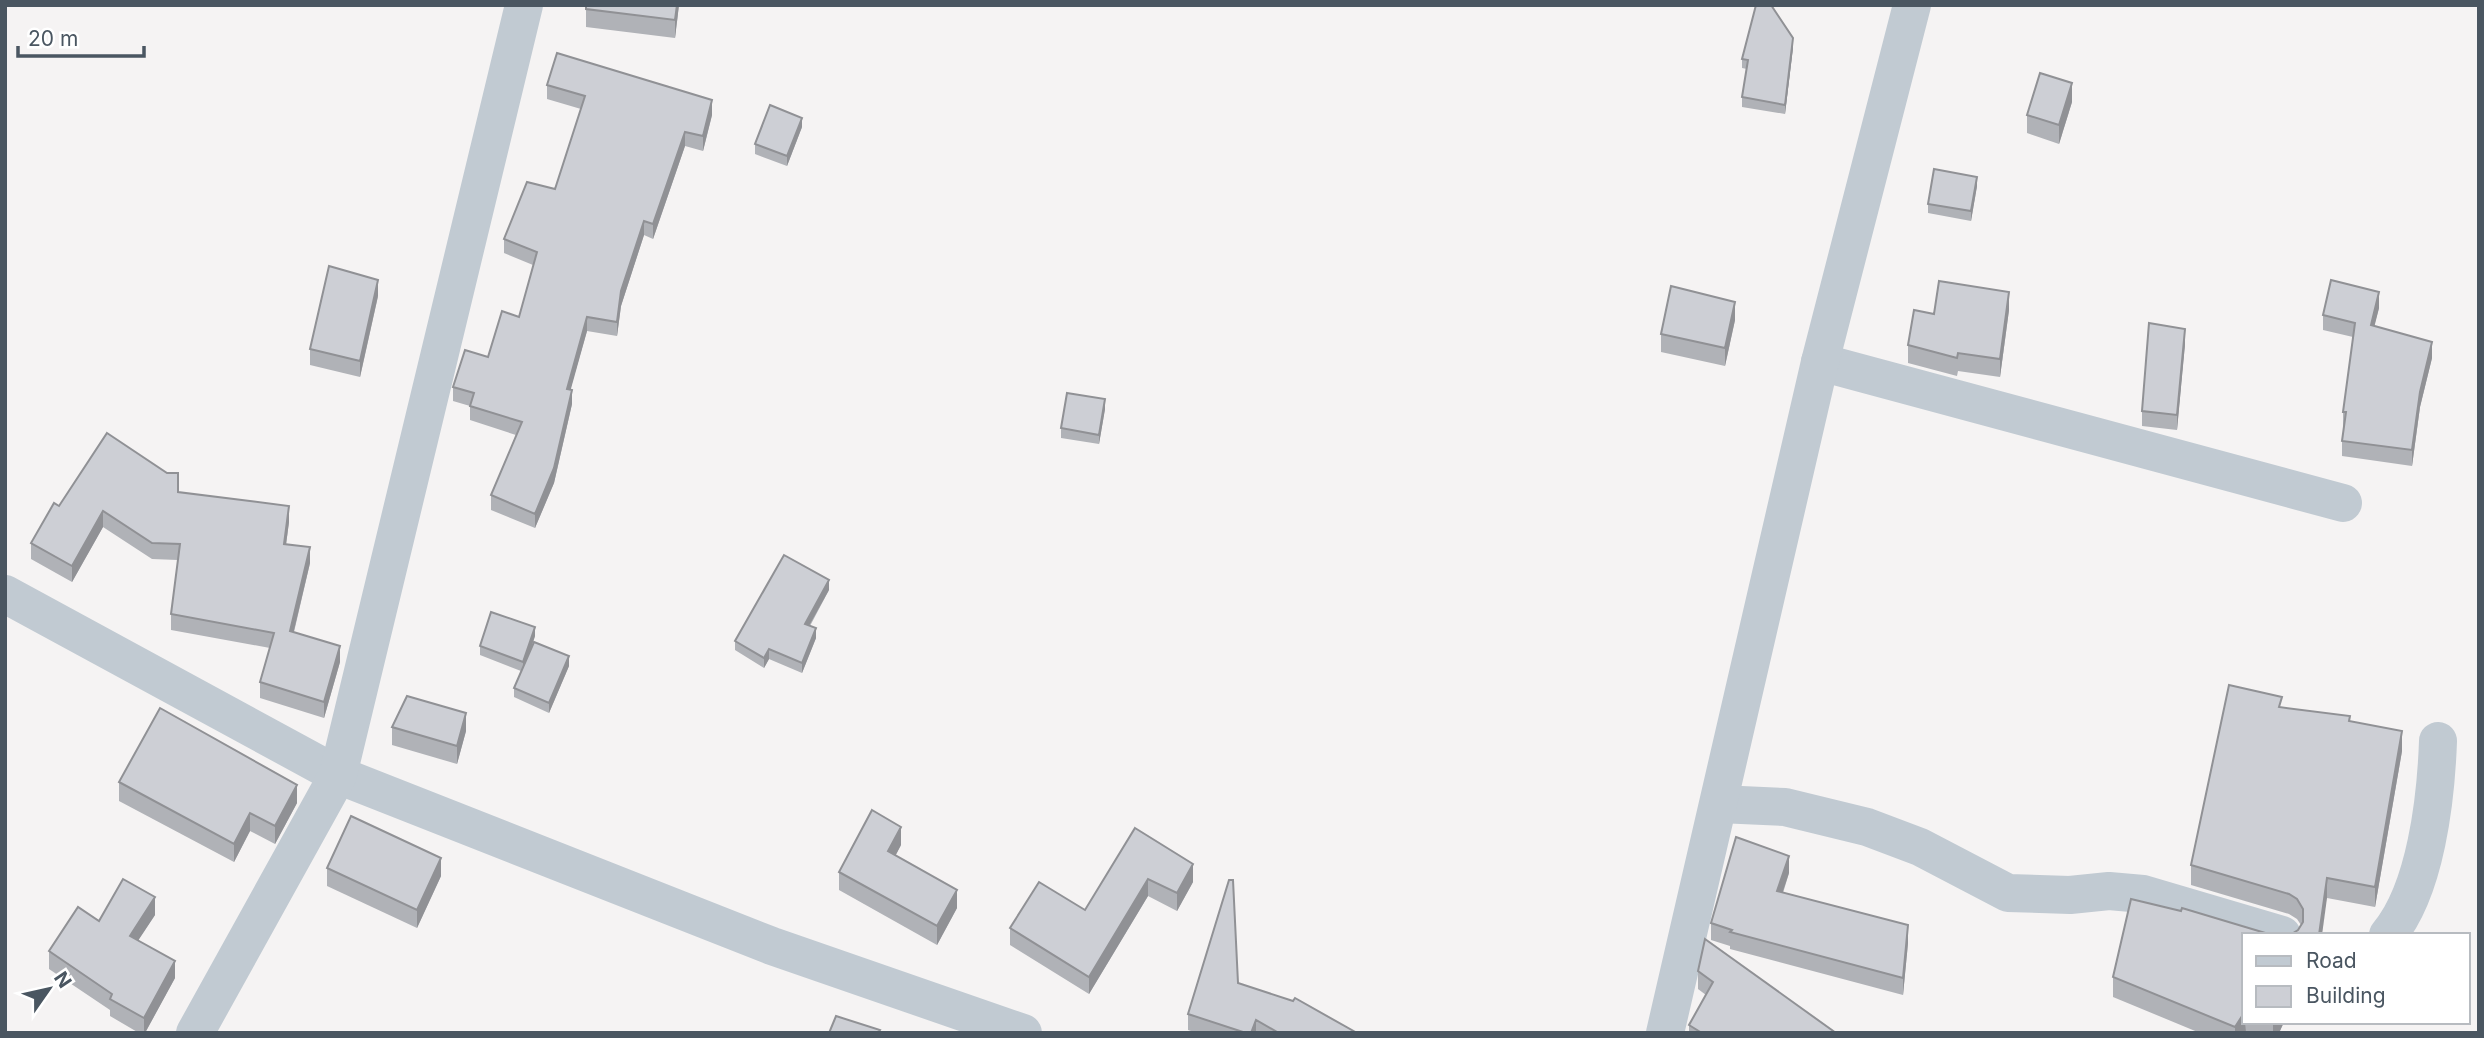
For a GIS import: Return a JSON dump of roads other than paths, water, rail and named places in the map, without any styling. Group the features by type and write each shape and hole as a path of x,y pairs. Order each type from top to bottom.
{"street":[{"path":"195,1033 338,775 524,5"},
{"path":"1665,1033 1821,362 1912,5"},
{"path":"1821,362 2343,503"},
{"path":"5,594 338,775 772,946 1023,1033"},
{"path":"2390,933 2399,921 2413,892 2437,772 2438,741"},
{"path":"1719,804 1785,807 1867,827 1920,847 2008,893 2070,895 2109,891 2143,894 2275,933"}]}
